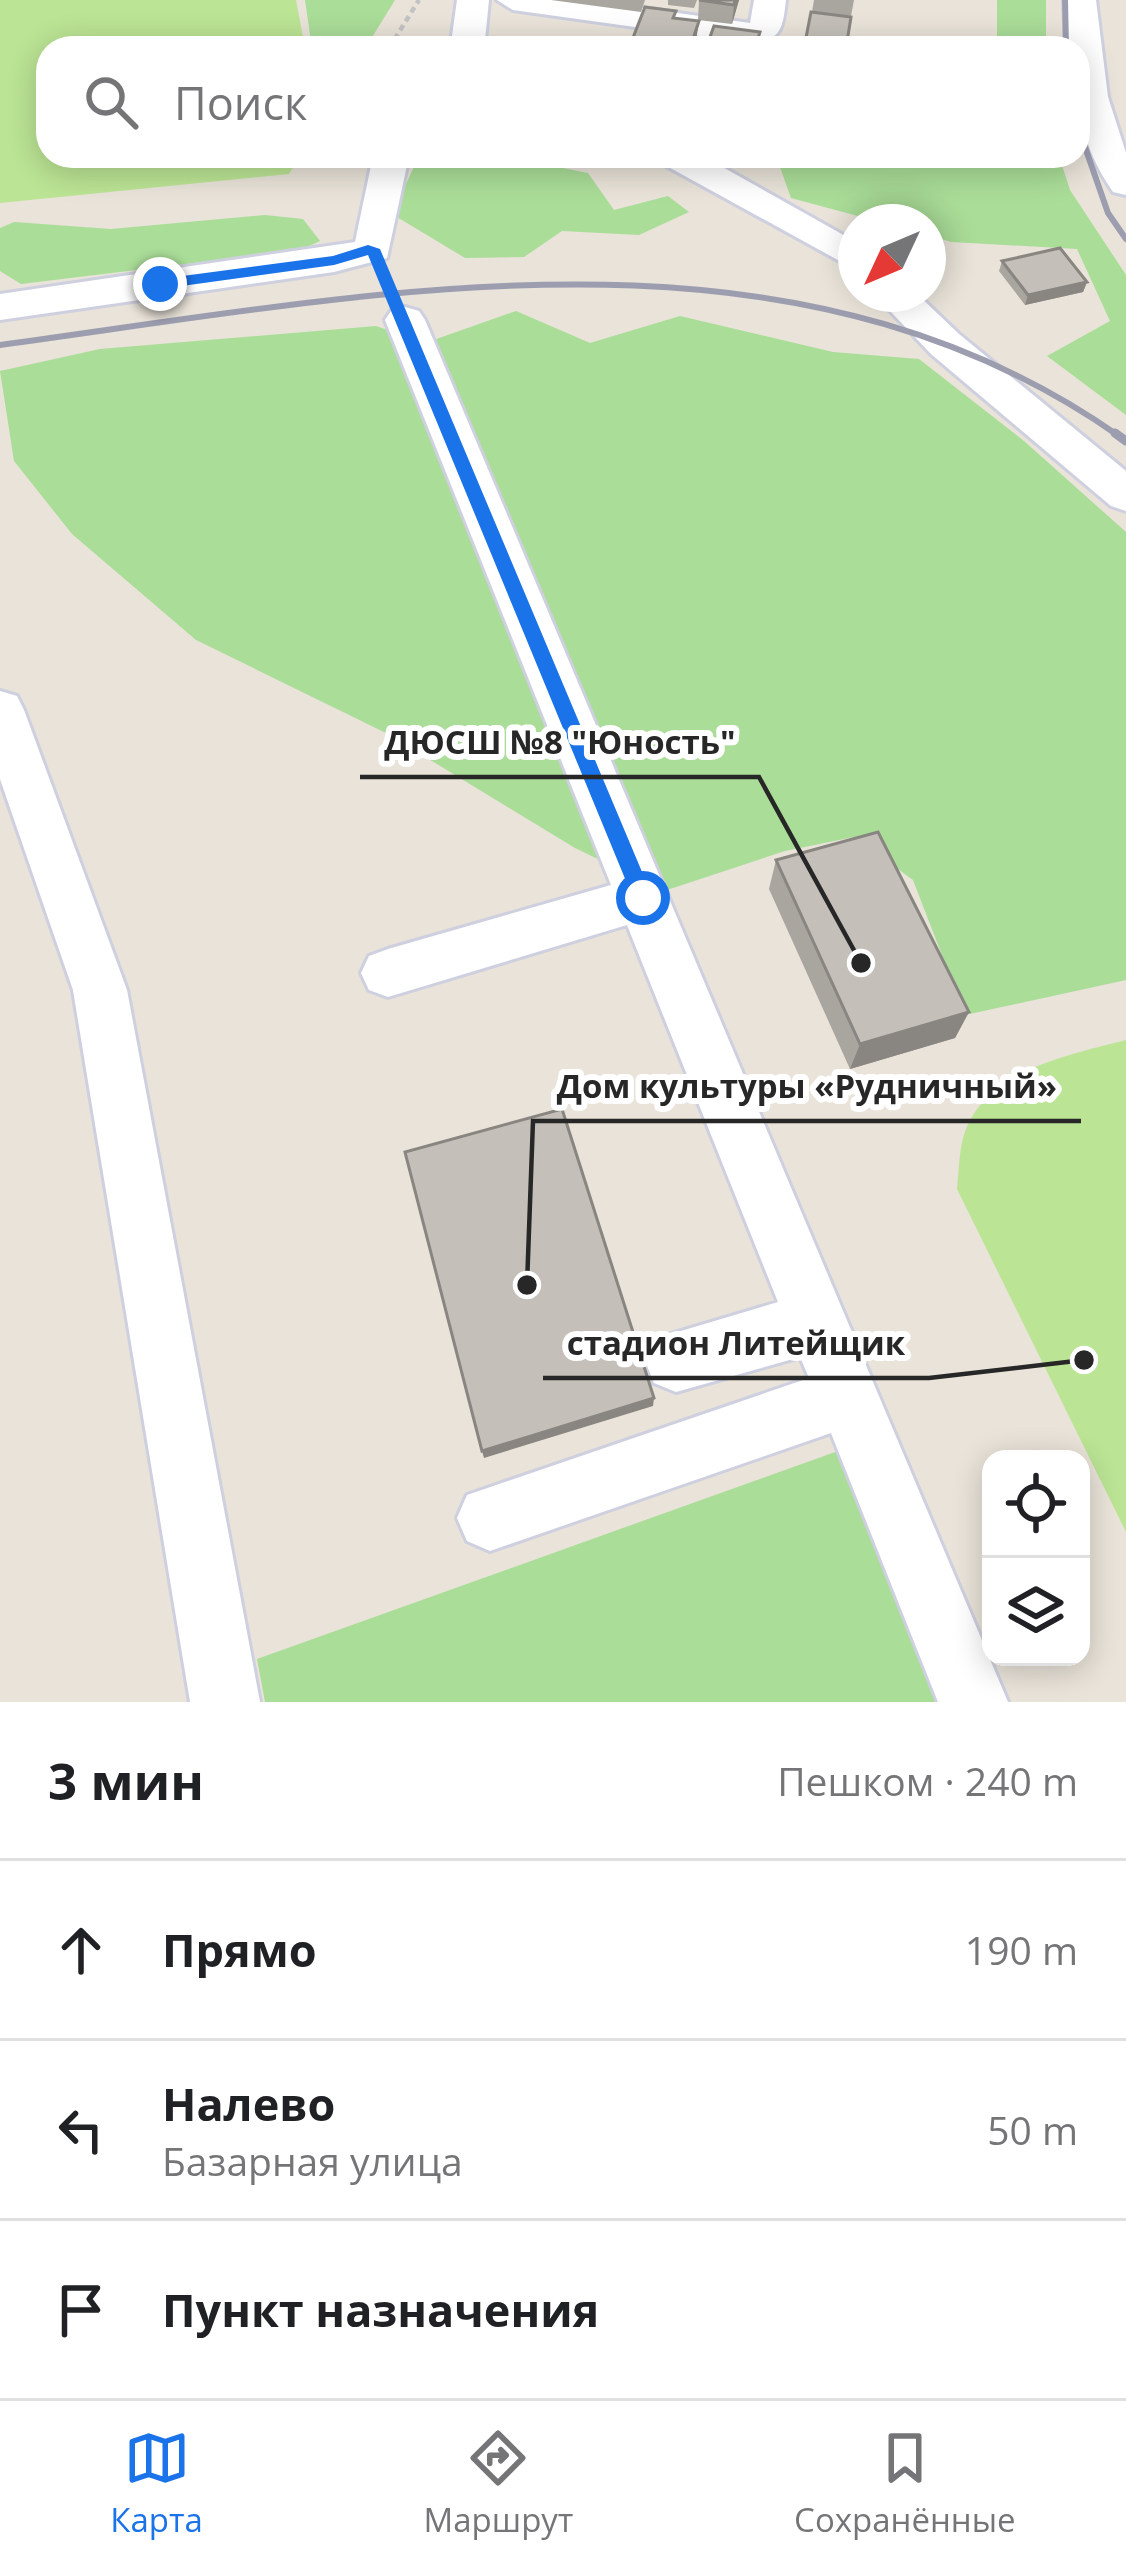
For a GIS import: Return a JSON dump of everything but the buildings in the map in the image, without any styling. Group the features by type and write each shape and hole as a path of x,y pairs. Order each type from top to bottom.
{"street":[{"path":"470,36 473,0"},
{"path":"513,0 758,34 766,29 770,0"},
{"path":"1080,0 1081,36"},
{"path":"1090,85 1110,166 1126,184"},
{"path":"0,307 334,260 373,249 389,168"},
{"path":"697,168 838,247"},
{"path":"912,312 1126,495"},
{"path":"405,320 974,1702"},
{"path":"0,710 100,990 225,1702"},
{"path":"388,973 643,898"},
{"path":"676,1361 817,1322"},
{"path":"490,1518 848,1396"}],"path":[{"path":"396,36 418,0"}],"green space":[{"path":"0,0 296,0 303,36 36,36 36,168 293,168 289,174 0,203"},
{"path":"305,0 395,0 373,36 310,36"},
{"path":"997,0 1046,0 1046,36 997,36"},
{"path":"413,168 563,168 588,173 614,210 668,196 689,212 639,235 562,231 524,257 465,258 392,214"},
{"path":"780,168 1063,168 1070,190 1126,275 1126,415 1047,356 1110,321 1077,249 946,240 946,204 838,204 838,211 791,198"},
{"path":"265,215 303,219 320,241 301,250 21,284 0,271 0,228 14,222 111,229"},
{"path":"516,311 590,343 680,316 833,352 919,359 1024,441 1126,532 1126,980 965,1015 913,880 854,837 785,851 664,891 575,848 386,733 196,640 72,534 14,461 0,371 100,349 376,326 425,343"},
{"path":"1126,1040 1126,1532 1090,1450 1086,1450 957,1189 965,1132 992,1093 1033,1068"},
{"path":"838,1451 938,1702 265,1702 257,1659"}],"railway":[{"path":"1065,0 1066,36"},
{"path":"1090,161 1108,213 1126,239"},
{"path":"0,345 430,290 575,284 717,292 857,316 991,363 1119,436"},
{"path":"1115,433 1126,441"}],"place":[{"name":"ДЮСШ №8 \"Юность\"","path":"861,963"},
{"name":"Дом культуры «Рудничный»","path":"527,1285"},
{"name":"стадион Литейщик","path":"1084,1360"}],"route":[{"path":"160,284 334,260 373,249 643,898"}]}
